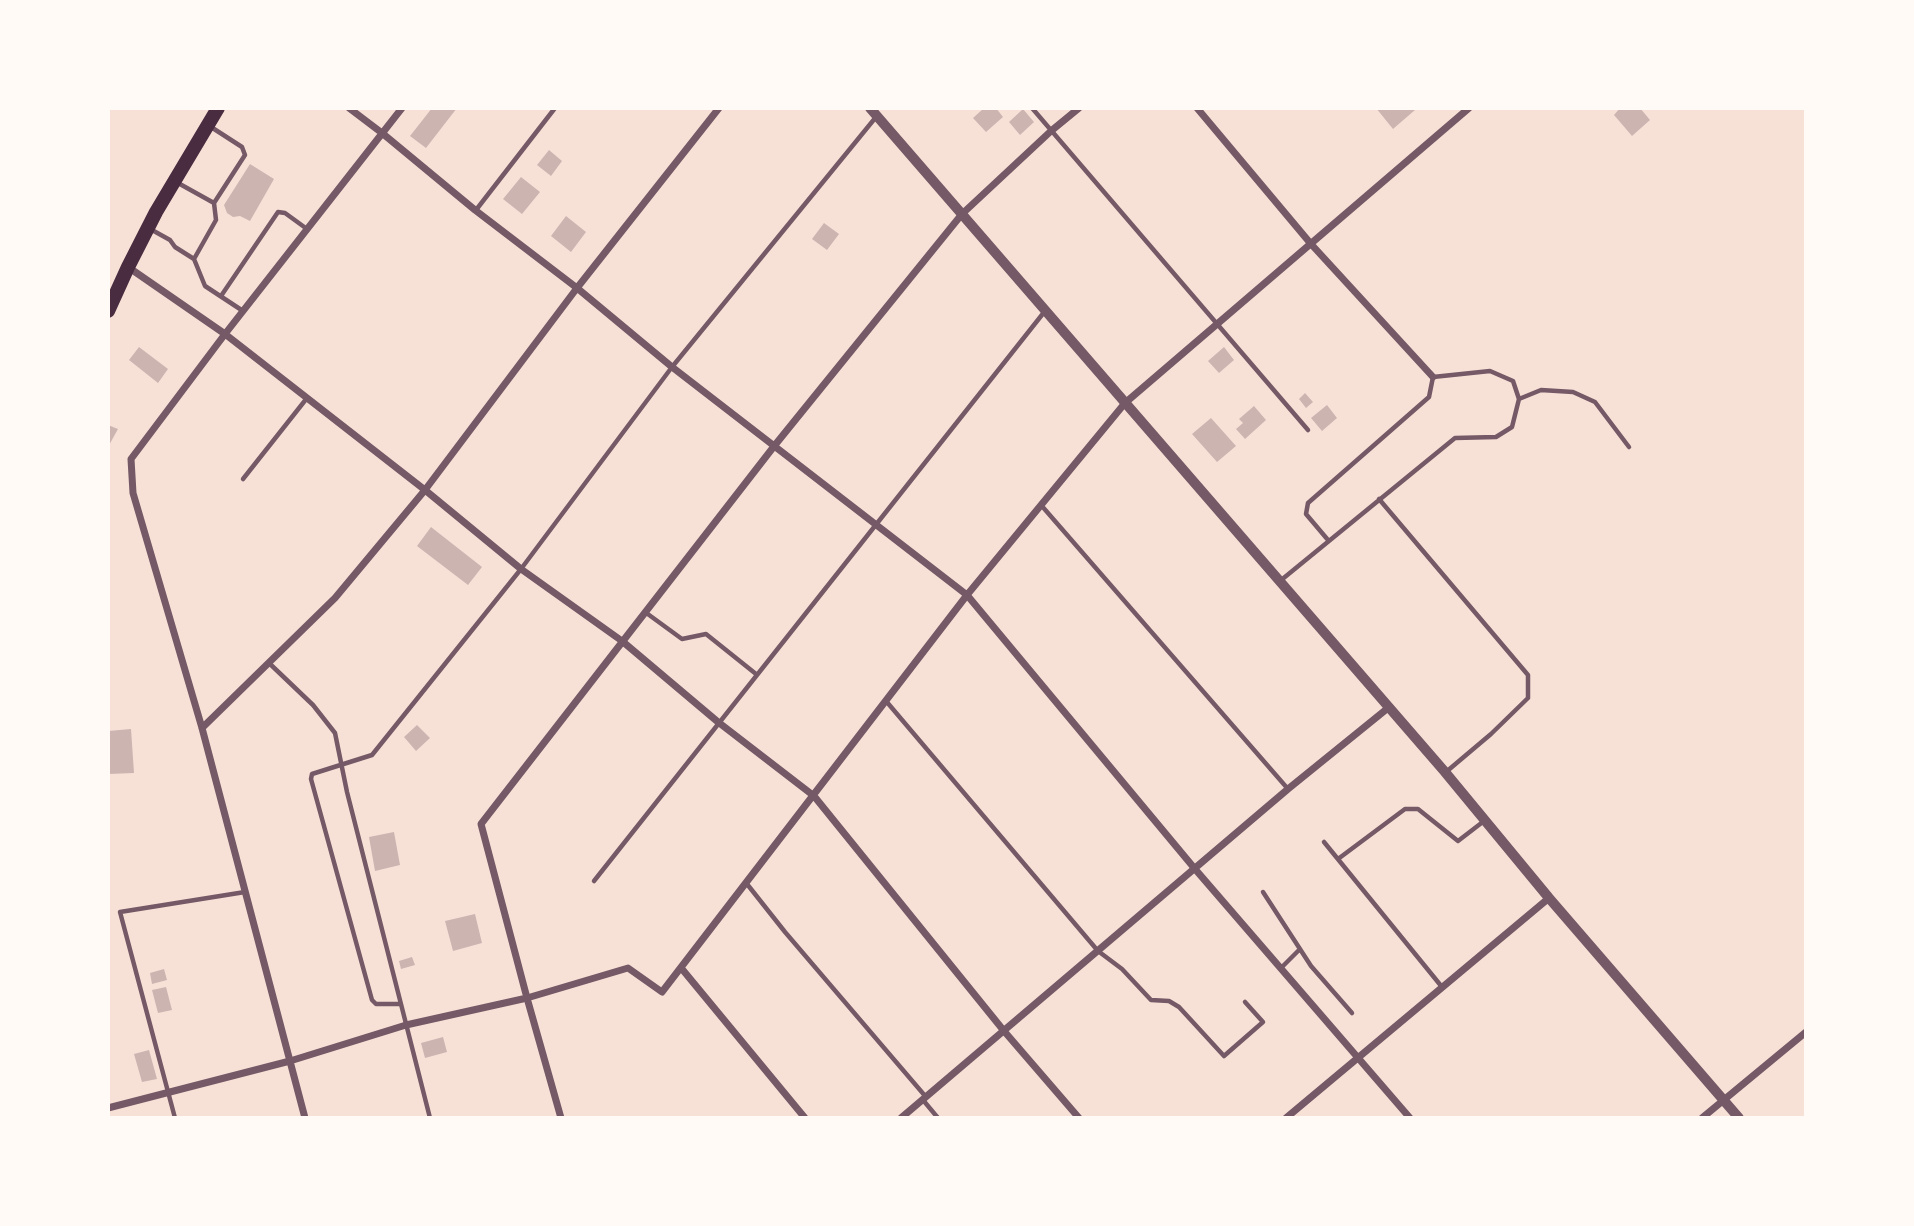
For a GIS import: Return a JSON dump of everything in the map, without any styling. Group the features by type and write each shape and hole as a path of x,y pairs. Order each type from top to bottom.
{"main road":[{"path":"108,311 148,228 218,108"}],"street":[{"path":"349,108 577,288 672,367 967,595 1195,869 1410,1118"},
{"path":"305,1118 202,728 133,493 131,459 402,108"},
{"path":"202,728 335,598 425,490 577,288 719,108"},
{"path":"561,1118 481,824 775,445 962,214 1079,108"},
{"path":"1197,108 1311,244 1433,377"},
{"path":"108,1108 290,1061 406,1025 527,998 628,968 662,992 967,595 1125,403 1469,108"},
{"path":"873,113 1445,772 1549,898 1739,1118"},
{"path":"128,267 225,334 425,490 521,569 622,641 718,722 814,796 1004,1031 1079,1118"},
{"path":"901,1118 1288,789 1388,708"},
{"path":"1286,1118 1549,898"},
{"path":"682,969 805,1118"},
{"path":"1702,1118 1805,1032"}],"lane":[{"path":"475,210 555,108"},
{"path":"1032,108 1308,430"},
{"path":"401,1004 376,1004 372,1000 311,779 314,772 372,755 521,569 672,367 873,113"},
{"path":"194,260 216,220 214,203 245,155 243,147 208,125"},
{"path":"174,181 214,203"},
{"path":"221,296 278,212 285,213 307,229"},
{"path":"148,228 170,240 175,247 194,260 205,286 243,311"},
{"path":"594,881 1045,310"},
{"path":"1279,581 1455,438 1496,437 1512,427 1519,400 1513,381 1490,371 1433,377 1429,397 1308,502 1306,514 1328,540"},
{"path":"1519,400 1541,390 1573,392 1595,402 1629,447"},
{"path":"243,479 307,398"},
{"path":"1378,499 1528,675 1528,698 1491,734 1445,772"},
{"path":"1040,504 1288,789"},
{"path":"645,611 682,639 706,634 755,674"},
{"path":"268,663 313,705 335,733 430,1118"},
{"path":"886,701 1098,951 1122,969 1151,1000 1169,1002 1179,1007 1224,1056 1263,1022 1245,1002"},
{"path":"1338,859 1405,809 1418,809 1458,841 1485,821"},
{"path":"1324,842 1442,987"},
{"path":"747,884 938,1118"},
{"path":"175,1118 120,912 245,892"},
{"path":"1262,892 1311,966 1352,1013"},
{"path":"1280,968 1300,949"}],"building":[{"path":"432,108 457,108 426,148 410,136"},
{"path":"984,108 996,108 1003,117 986,132 973,118"},
{"path":"1376,108 1414,108 1415,110 1393,129"},
{"path":"1620,108 1640,108 1650,120 1632,136 1614,115"},
{"path":"1023,109 1034,122 1020,135 1009,122"},
{"path":"549,150 562,161 551,176 537,165"},
{"path":"250,164 274,179 250,221 240,216 233,217 227,213 224,205"},
{"path":"521,177 540,192 522,214 503,199"},
{"path":"566,216 586,232 571,252 551,236"},
{"path":"824,223 839,234 827,250 812,239"},
{"path":"139,347 168,369 158,383 129,360"},
{"path":"1224,347 1234,360 1219,373 1208,361"},
{"path":"1305,393 1313,402 1306,408 1299,399"},
{"path":"1327,405 1337,418 1322,431 1311,418"},
{"path":"1254,406 1266,420 1245,439 1236,429 1243,423 1239,419"},
{"path":"1211,418 1236,446 1217,462 1192,434"},
{"path":"108,425 118,429 108,447"},
{"path":"431,527 482,567 468,585 417,546"},
{"path":"417,725 430,738 416,751 404,737"},
{"path":"131,729 134,773 108,774 108,731"},
{"path":"394,832 400,865 375,871 369,837"},
{"path":"475,914 482,943 453,951 445,921"},
{"path":"412,957 415,965 401,969 399,961"},
{"path":"164,969 167,980 152,984 150,973"},
{"path":"166,987 172,1010 158,1013 152,990"},
{"path":"443,1037 447,1052 425,1058 421,1043"},
{"path":"149,1050 157,1079 142,1082 134,1054"}]}
